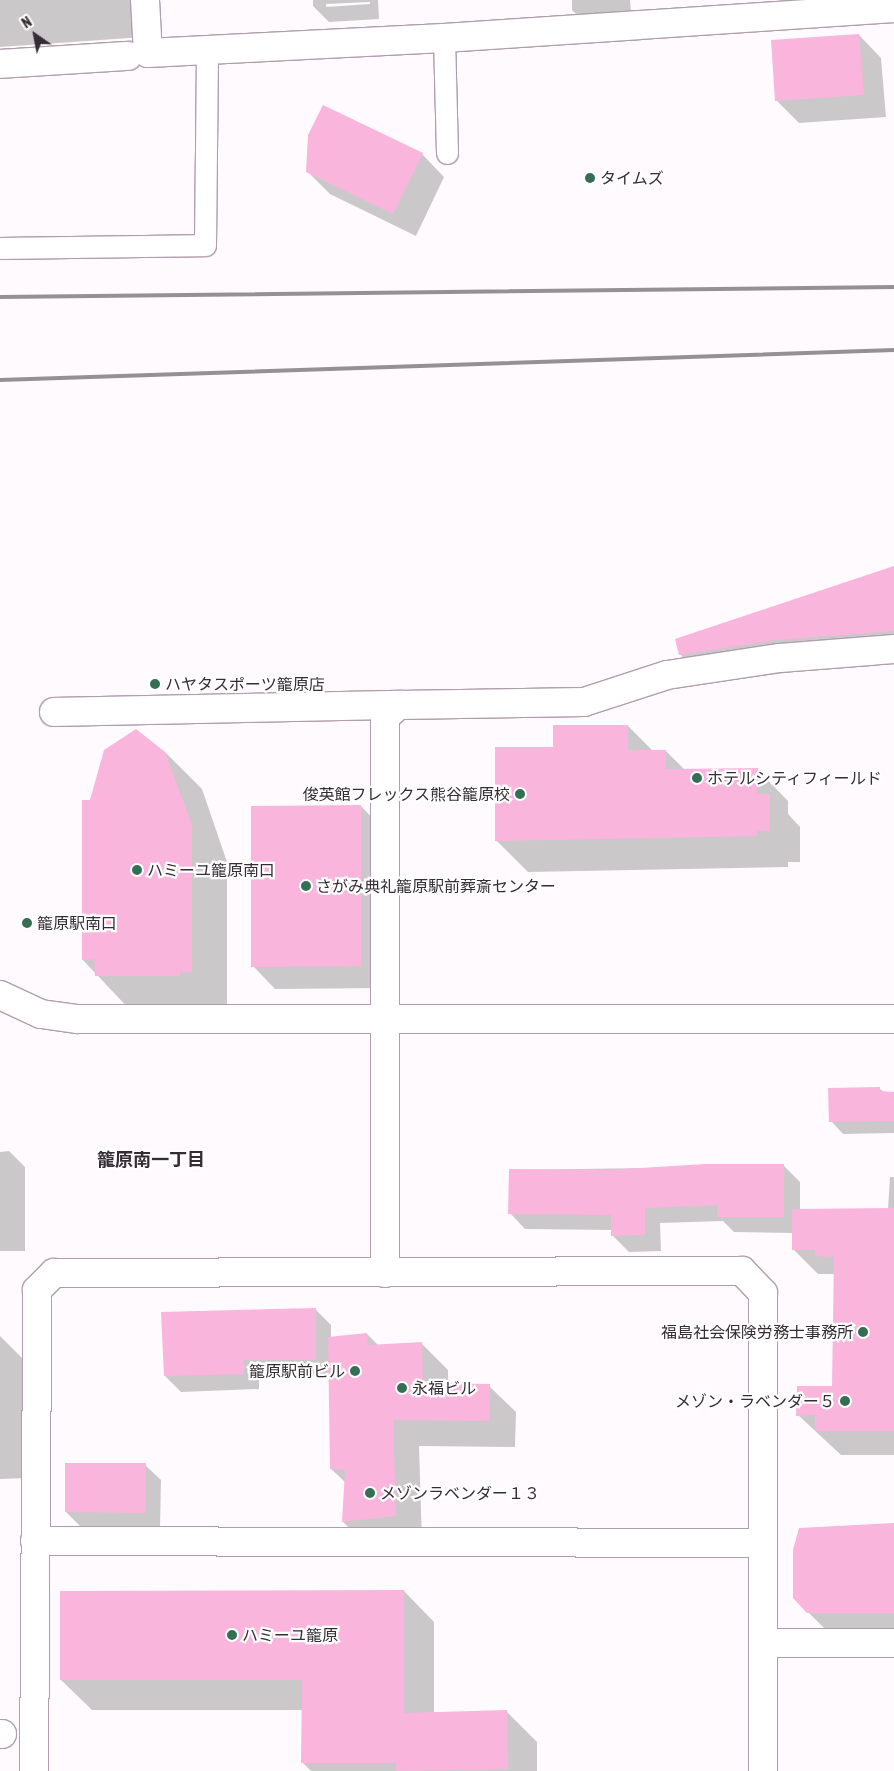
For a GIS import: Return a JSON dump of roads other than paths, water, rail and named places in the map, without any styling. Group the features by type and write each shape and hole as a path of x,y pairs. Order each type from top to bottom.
{"street":[{"path":"145,0 148,53 444,38 894,8"},
{"path":"0,64 128,56"},
{"path":"54,712 584,702 668,675 780,658 894,649"},
{"path":"385,1273 385,717 398,706"},
{"path":"0,995 41,1014 78,1019 894,1019"},
{"path":"34,1771 37,1290 54,1273 742,1271 763,1293 763,1771"},
{"path":"35,1541 763,1543"},
{"path":"763,1644 894,1643"}],"lane":[{"path":"444,38 446,153"},
{"path":"0,248 205,246 207,49"}],"railway":[{"path":"0,297 894,287"},
{"path":"0,380 894,350"}],"place":[{"name":"タイムズ","path":"590,178"},
{"name":"ハヤタスポーツ籠原店","path":"155,684"},
{"name":"ホテルシティフィールド","path":"697,778"},
{"name":"俊英館フレックス熊谷籠原校","path":"520,794"},
{"name":"ハミーユ籠原南口","path":"137,870"},
{"name":"さがみ典礼籠原駅前葬斎センター","path":"306,886"},
{"name":"籠原駅南口","path":"27,923"},
{"name":"福島社会保険労務士事務所","path":"863,1332"},
{"name":"籠原駅前ビル","path":"355,1371"},
{"name":"永福ビル","path":"402,1388"},
{"name":"メゾン・ラベンダー５","path":"845,1401"},
{"name":"メゾンラベンダー１３","path":"370,1493"},
{"name":"ハミーユ籠原","path":"232,1635"}],"district":[{"name":"籠原南一丁目","path":"151,1160"}]}
